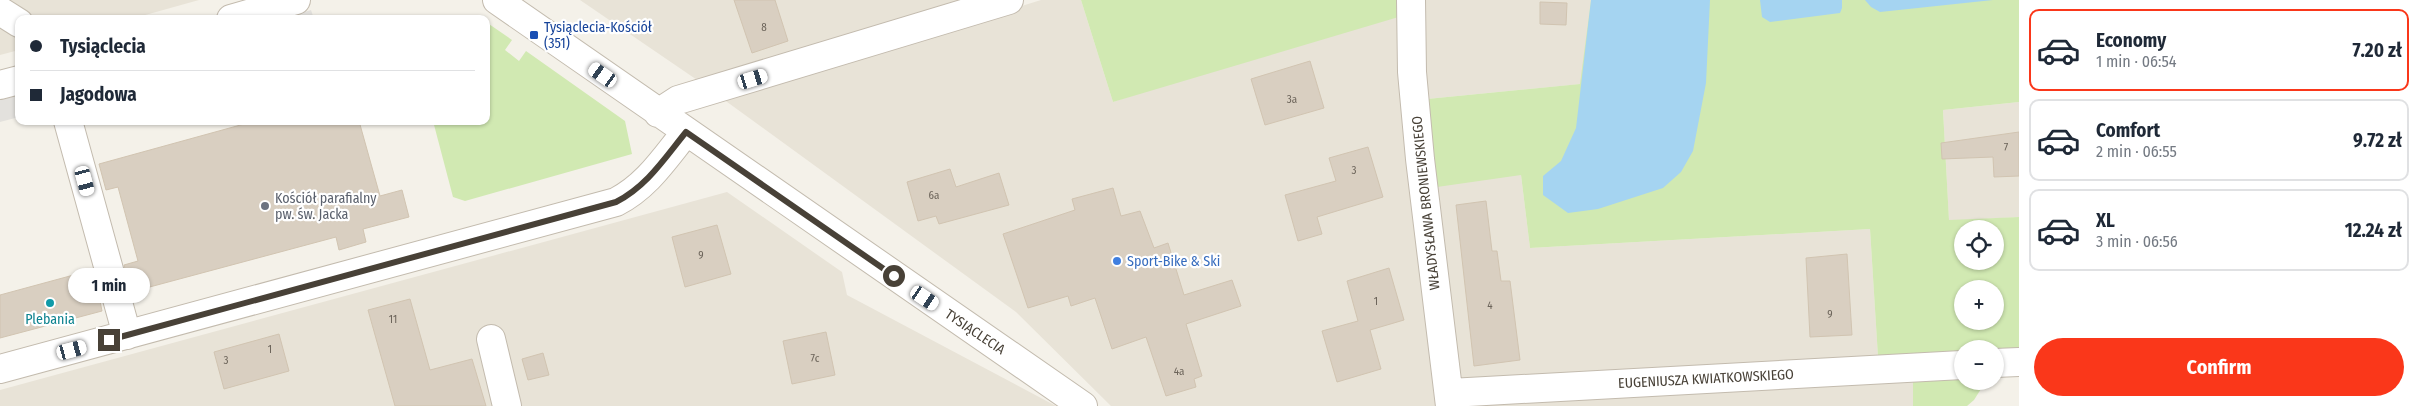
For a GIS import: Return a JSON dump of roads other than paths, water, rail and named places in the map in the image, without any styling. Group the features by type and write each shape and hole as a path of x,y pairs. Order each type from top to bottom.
{"street":[{"path":"245,15 296,0"},
{"name":"TYSIĄCLECIA","path":"497,0 1083,406"},
{"path":"658,113 678,100 1009,0"},
{"name":"WŁADYSŁAWA BRONIEWSKIEGO","path":"1411,0 1412,72 1420,159 1450,400"},
{"path":"0,11 15,20"},
{"path":"0,85 15,81"},
{"path":"69,125 127,334"},
{"path":"0,369 616,202 633,193 646,182 686,132"},
{"path":"491,339 507,406"},
{"path":"2004,363 2019,362"},
{"name":"EUGENIUSZA KWIATKOWSKIEGO","path":"1450,400 1954,366"}],"water":[{"path":"1591,0 1710,0 1706,83 1693,151 1681,172 1663,188 1598,209 1568,213 1543,195 1543,176 1561,161 1576,128"},
{"path":"1760,0 1842,0 1842,8 1840,13 1770,22 1762,17"},
{"path":"1865,0 1993,0 1880,12 1871,7"}],"place":[{"name":"Tysiąclecia-Kościół (351)","path":"534,35"},
{"name":"Kościół parafialny pw. św. Jacka","path":"265,206"},
{"name":"Sport-Bike & Ski","path":"1117,261"},
{"name":"Plebania","path":"50,303"}]}
